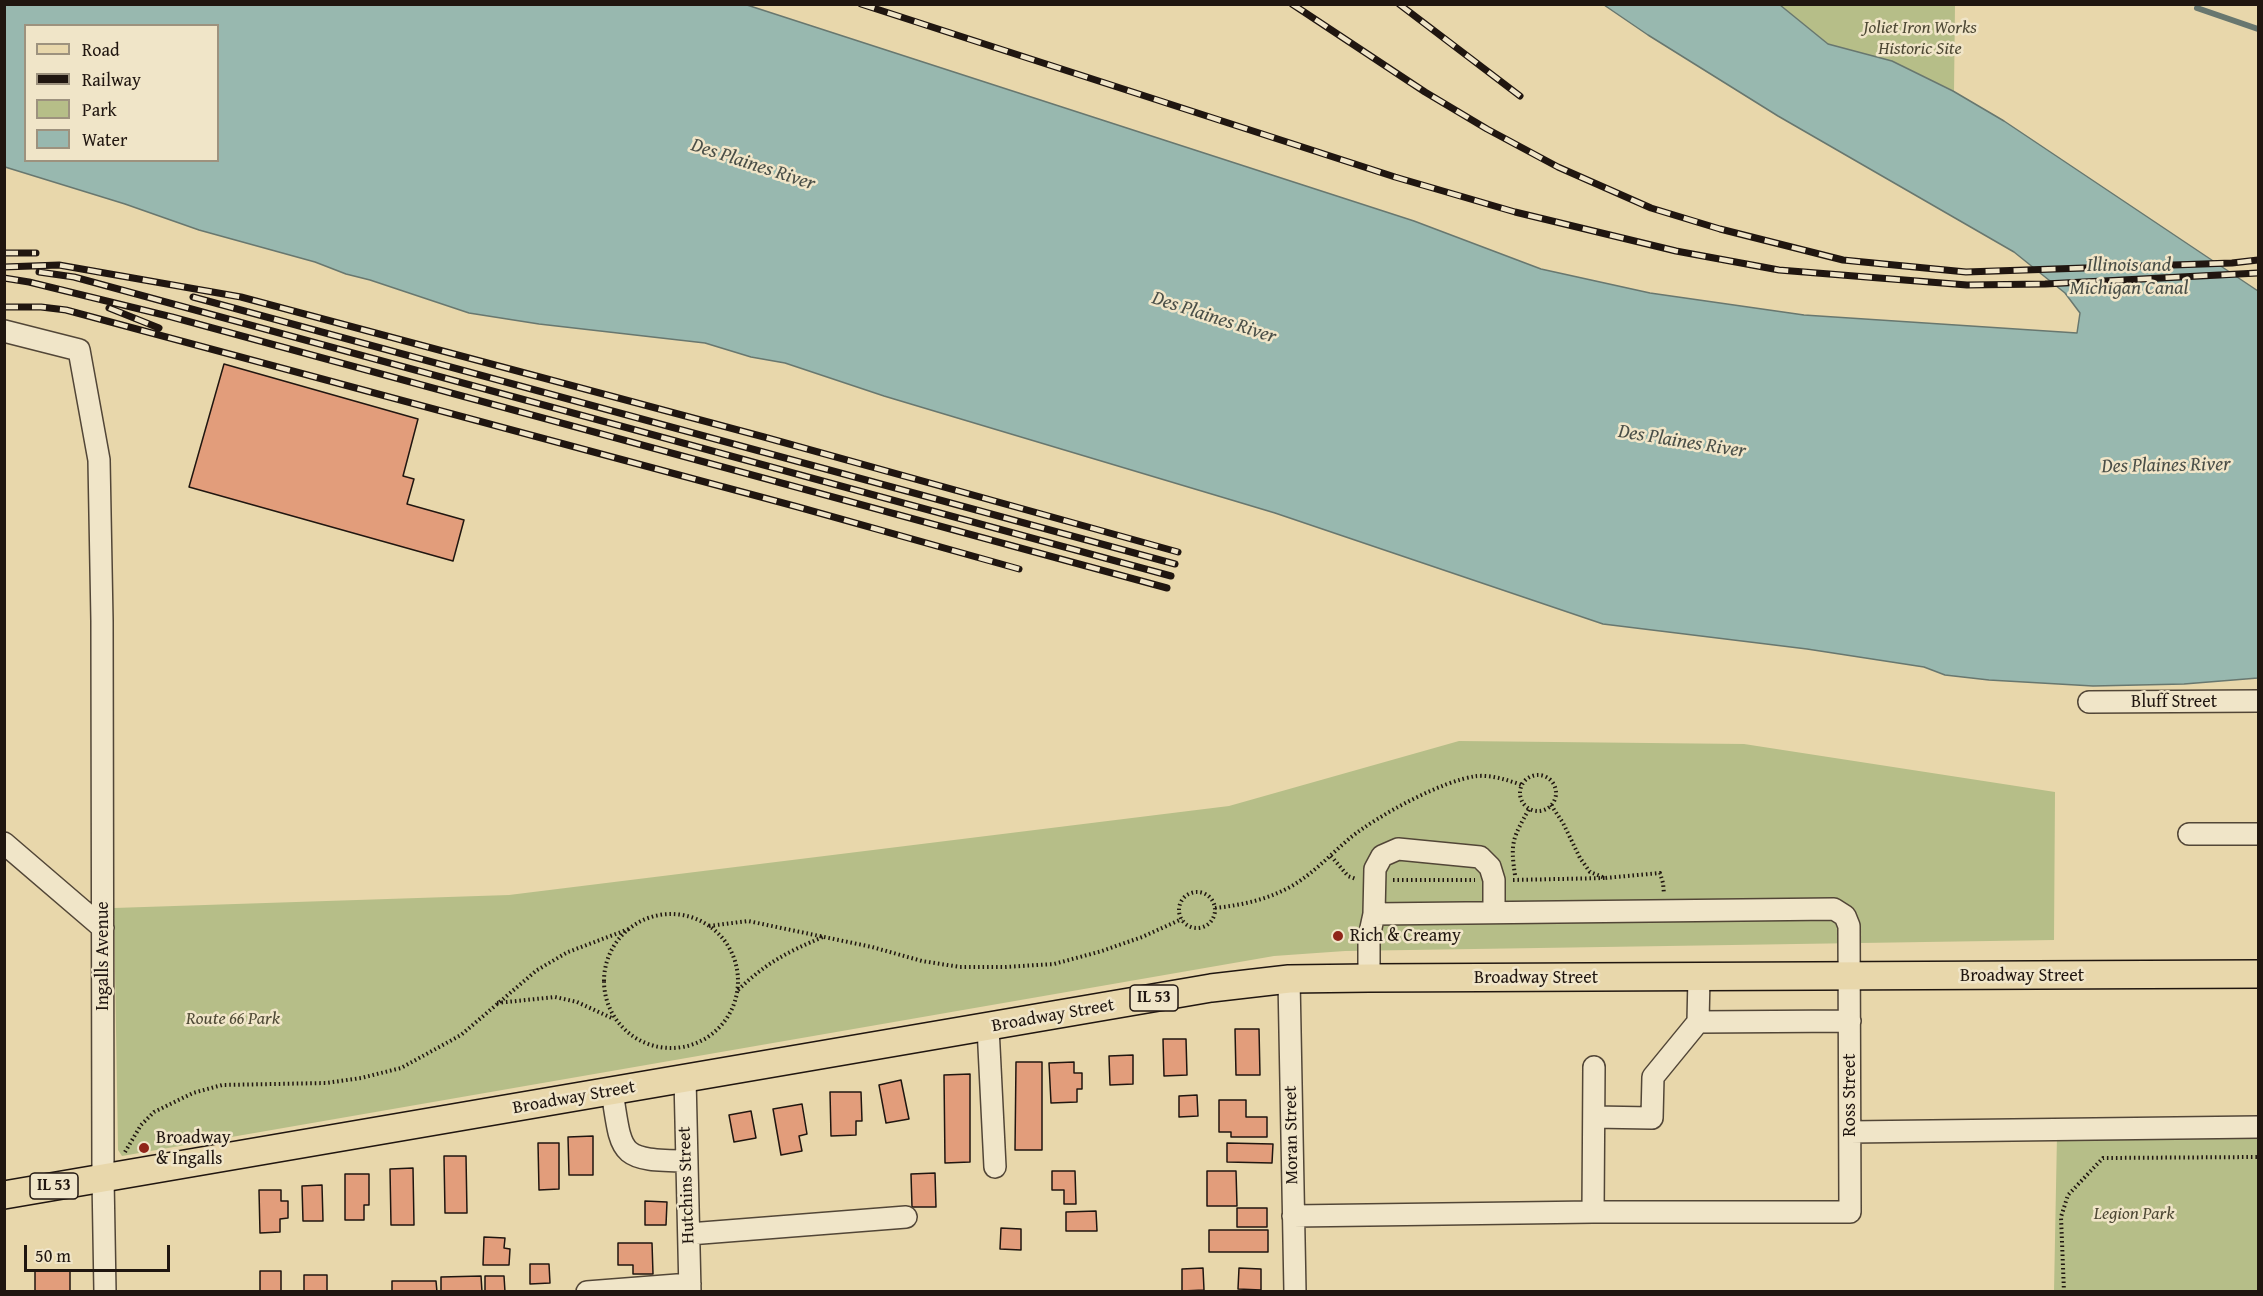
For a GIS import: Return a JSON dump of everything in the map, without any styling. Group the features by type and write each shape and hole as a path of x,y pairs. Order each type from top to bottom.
{"main road":[{"name":"Broadway Street","path":"4,1195 1211,988 1289,979 2259,974"}],"street":[{"name":"Ingalls Avenue","path":"4,331 79,350 99,460 102,621 105,1292"},
{"name":"Bluff Street","path":"2088,702 2259,701"},
{"path":"2189,834 2259,834"},
{"path":"4,843 103,928"},
{"path":"1369,978 1369,936 1374,914 1373,880 1375,869 1382,856 1398,849 1480,857 1490,867 1494,880 1494,912"},
{"name":"Ross Street","path":"1374,914 1834,909 1845,916 1849,926 1850,1212 1593,1212"},
{"path":"1594,1118 1652,1118 1653,1077 1698,1022 1699,977"},
{"name":"Moran Street","path":"1289,979 1295,1292"},
{"path":"1698,1022 1850,1022"},
{"path":"988,1027 995,1167"},
{"path":"1293,1216 1593,1212 1594,1067"},
{"name":"Hutchins Street","path":"685,1078 690,1288"},
{"path":"612,1091 620,1141 626,1151 648,1160 687,1161"},
{"path":"1850,1132 2259,1127"},
{"path":"689,1234 906,1217"},
{"path":"587,1292 690,1288"}],"path":[{"path":"1544,775 1555,787 1555,800 1551,805 1540,812 1529,809 1520,797 1522,784 1530,776 1544,775"},
{"path":"1215,908 1242,905 1266,898 1309,875 1352,837 1417,798 1454,781 1478,776 1499,777 1522,784"},
{"path":"1551,805 1590,872 1605,878"},
{"path":"1515,912 1516,880 1511,851 1513,838 1529,809"},
{"path":"1331,856 1348,876 1360,880 1605,878 1660,873 1663,883 1664,910"},
{"path":"1194,892 1206,894 1214,902 1215,908 1212,920 1203,927 1191,927 1179,914 1181,902 1194,892"},
{"path":"103,1178 122,1156 141,1125 154,1112 174,1101 222,1085 326,1083 361,1078 401,1068 461,1035 537,970 568,952 629,929 648,918 669,914 690,917 709,926 723,939 732,954 738,972 738,990 731,1012 717,1030 698,1043 676,1048 653,1046 632,1036 616,1020 607,1002 604,982 607,962 616,944 629,929"},
{"path":"709,926 748,921 872,947 922,961 960,967 1005,967 1054,964 1102,951 1142,937 1182,919"},
{"path":"738,990 761,968 789,951 824,937"},
{"path":"497,1004 555,997 577,1002 616,1020"},
{"path":"2064,1292 2061,1216 2068,1195 2103,1158 2259,1157"}],"green space":[{"name":"Joliet Iron Works Historic Site","path":"1780,5 1955,5 1954,91 1892,61 1828,44"},
{"name":"Route 66 Park","path":"1459,741 1744,744 2055,792 2054,940 1345,951 1274,956 122,1156 118,1150 114,908 509,895 1229,806"},
{"name":"Legion Park","path":"2057,1135 2258,1137 2258,1291 2054,1292"}],"water":[{"path":"4,5 747,5 1414,221 1541,269 1650,293 1804,315 2077,333 2080,313 2065,293 2014,252 1778,116 1604,5 1780,5 1828,44 1892,61 1953,91 2004,121 2258,291 2258,678 2184,684 2093,686 1989,680 1945,675 1924,667 1807,649 1603,624 1275,513 884,396 785,363 751,357 705,343 539,324 469,313 315,262 199,230 125,204 5,167"}],"building":[{"path":"224,364 418,419 403,476 414,479 407,504 464,520 453,561 189,487"},
{"path":"1235,1029 1259,1029 1260,1075 1236,1075"},
{"path":"1163,1039 1186,1039 1187,1075 1164,1076"},
{"path":"1133,1055 1133,1084 1110,1085 1109,1056"},
{"path":"1016,1062 1042,1062 1042,1150 1015,1150"},
{"path":"1074,1062 1074,1073 1082,1073 1082,1089 1077,1089 1077,1102 1051,1103 1049,1063"},
{"path":"970,1074 970,1162 945,1163 944,1075"},
{"path":"901,1080 909,1119 886,1123 879,1085"},
{"path":"830,1092 861,1092 862,1121 856,1121 856,1135 831,1136"},
{"path":"1197,1095 1198,1116 1179,1117 1179,1096"},
{"path":"1219,1100 1246,1100 1246,1117 1267,1117 1267,1137 1231,1137 1231,1132 1219,1132"},
{"path":"802,1104 807,1134 799,1136 802,1151 781,1155 773,1109"},
{"path":"751,1111 756,1138 734,1142 729,1115"},
{"path":"593,1136 593,1175 569,1175 568,1137"},
{"path":"538,1143 559,1143 559,1189 539,1190"},
{"path":"1227,1143 1273,1144 1272,1163 1227,1162"},
{"path":"444,1156 466,1156 467,1213 445,1213"},
{"path":"413,1168 414,1225 391,1225 390,1169"},
{"path":"1052,1171 1075,1171 1076,1204 1064,1204 1064,1190 1052,1190"},
{"path":"1207,1171 1236,1171 1237,1206 1207,1206"},
{"path":"935,1173 936,1207 912,1207 911,1174"},
{"path":"345,1174 369,1174 369,1205 364,1205 364,1220 345,1220"},
{"path":"322,1185 323,1221 303,1221 302,1186"},
{"path":"259,1190 281,1190 281,1201 288,1201 288,1218 280,1219 280,1232 260,1233"},
{"path":"645,1201 667,1202 666,1225 645,1225"},
{"path":"1237,1208 1267,1208 1267,1227 1237,1227"},
{"path":"1096,1211 1097,1231 1066,1231 1066,1212"},
{"path":"1001,1228 1021,1229 1021,1250 1000,1249"},
{"path":"1209,1230 1268,1230 1268,1252 1209,1252"},
{"path":"484,1237 505,1238 504,1248 510,1249 509,1265 483,1265"},
{"path":"618,1243 652,1243 653,1274 633,1274 633,1265 618,1265"},
{"path":"530,1264 549,1264 550,1283 530,1284"},
{"path":"1203,1268 1204,1290 1182,1291 1182,1269"},
{"path":"1239,1268 1261,1269 1261,1290 1238,1289"},
{"path":"35,1271 70,1271 70,1292 35,1292"},
{"path":"260,1271 281,1271 281,1292 260,1292"},
{"path":"304,1275 327,1275 327,1292 304,1292"},
{"path":"481,1276 482,1292 441,1292 441,1277"},
{"path":"485,1276 504,1276 505,1292 485,1292"},
{"path":"392,1281 436,1281 437,1292 392,1292"}],"waterway":[{"path":"2197,8 2258,29"}],"railway":[{"path":"861,4 1395,177 1515,212 1676,251 1779,270 1967,285 2045,284 2258,273"},
{"path":"1292,4 1425,92 1558,167 1651,208 1720,229 1843,260 1966,272 2232,263 2258,260"},
{"path":"1399,4 1520,96"},
{"path":"4,253 36,253"},
{"path":"4,267 59,265 241,297 764,437 1178,552"},
{"path":"39,272 74,277 1171,576"},
{"path":"4,278 172,317 1167,588"},
{"path":"193,297 1175,564"},
{"path":"4,307 66,310 798,507 1019,569"},
{"path":"109,308 159,328"}],"place":[{"name":"Rich & Creamy","path":"1338,936"},
{"name":"Broadway & Ingalls","path":"144,1148"}],"water label":[{"name":"Des Plaines River","path":"753,165"},
{"name":"Illinois and Michigan Canal","path":"2129,278"},
{"name":"Des Plaines River","path":"1214,318"},
{"name":"Des Plaines River","path":"1682,442"},
{"name":"Des Plaines River","path":"2166,466"}]}
